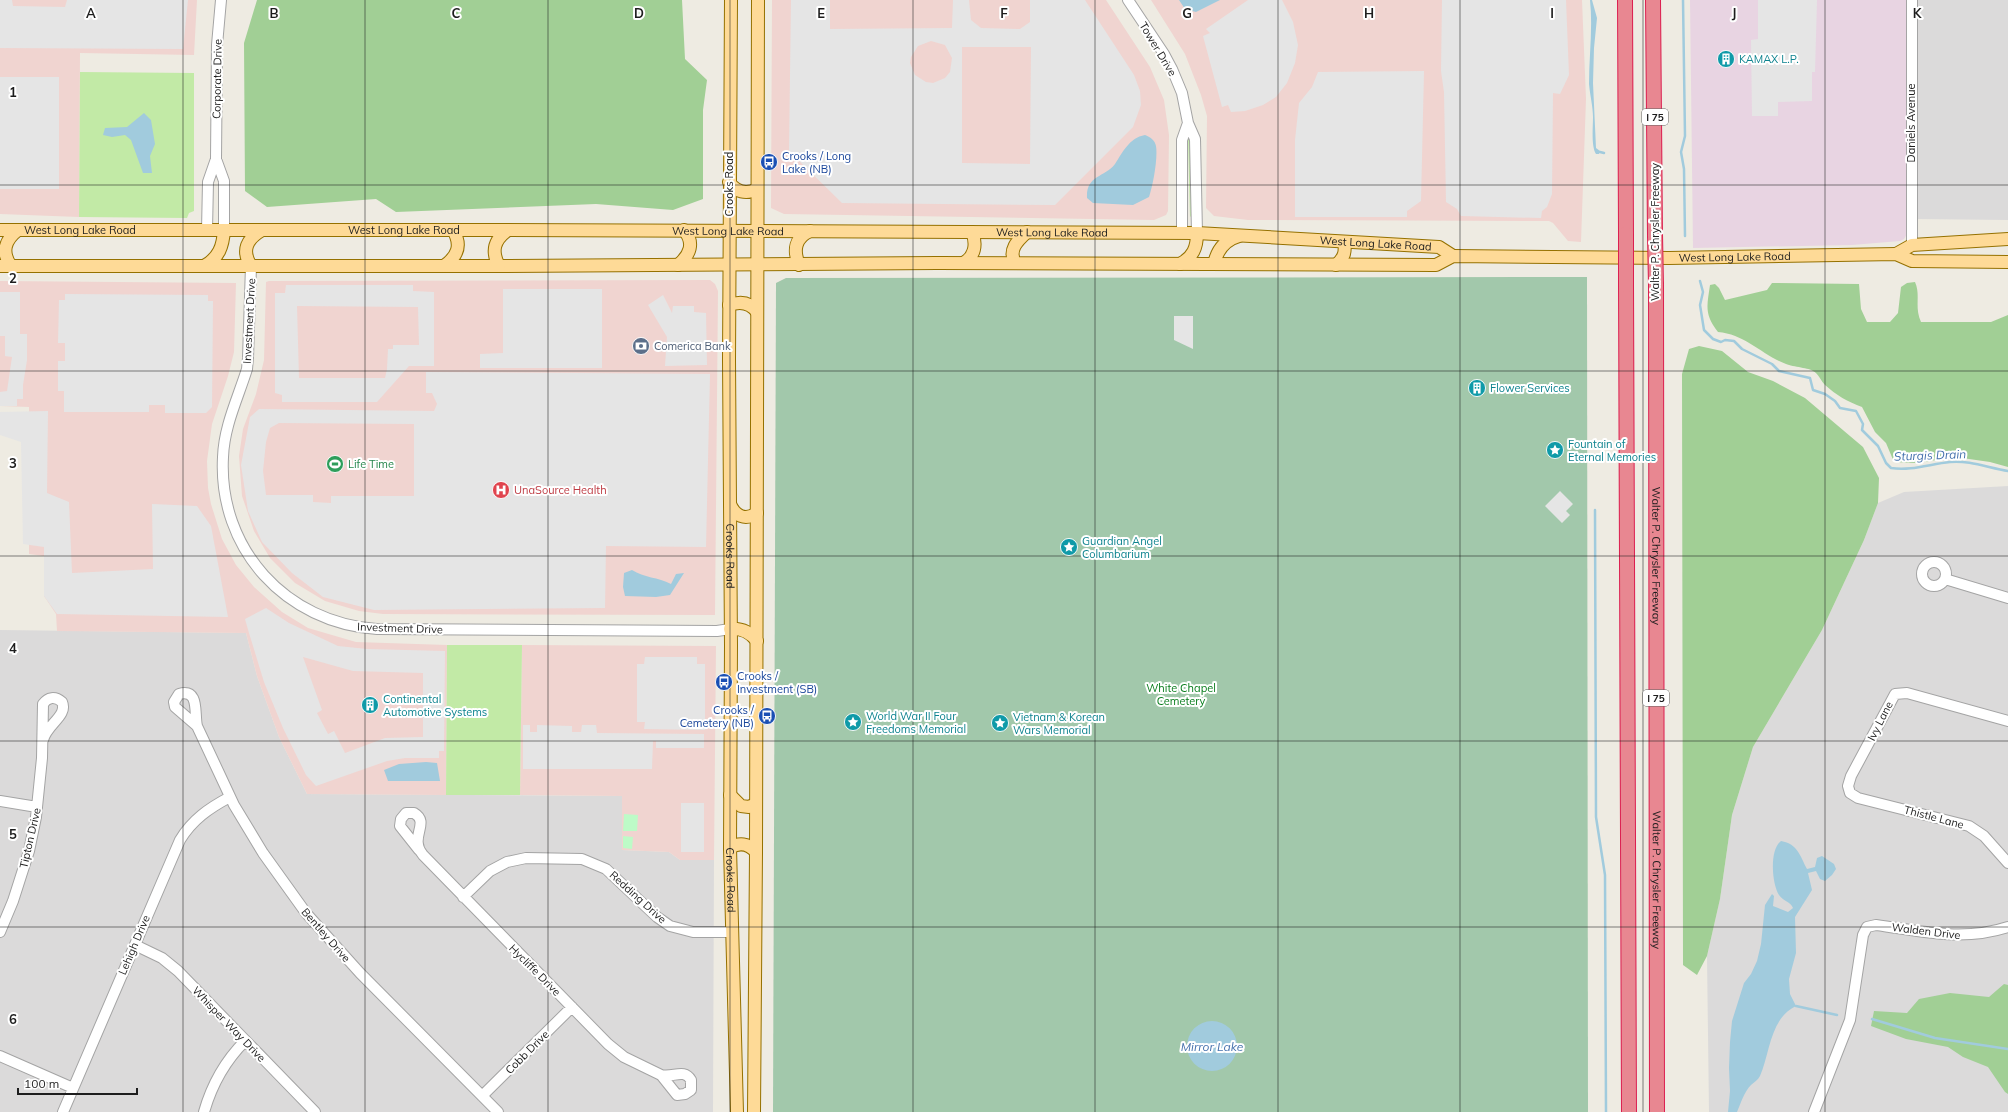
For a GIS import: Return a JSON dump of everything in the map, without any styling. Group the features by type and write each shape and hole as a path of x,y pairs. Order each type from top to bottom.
{"highway":[{"name":"I 75","path":"1625,0 1629,1112"},
{"name":"Walter P. Chrysler Freeway","path":"1653,0 1655,30 1656,235 1657,1112"}],"main road":[{"name":"Crooks Road","path":"731,0 729,182 730,848 731,932 737,1112"},
{"path":"754,1112 757,641 758,0"},
{"path":"729,182 740,192 749,192 757,189"},
{"name":"West Long Lake Road","path":"0,230 684,230 1197,233 1439,247 1453,256"},
{"path":"5,266 5,246 11,236 18,230"},
{"path":"204,266 210,263 220,253 224,240 224,230"},
{"path":"251,266 245,255 246,245 255,234 262,230"},
{"path":"444,266 451,261 458,250 457,239 453,230"},
{"path":"499,266 494,256 495,245 501,235 508,230"},
{"path":"678,264 684,260 690,249 690,239 684,230"},
{"path":"799,265 795,252 796,244 801,236 810,231"},
{"path":"963,263 971,258 975,249 975,242 972,232"},
{"path":"1014,263 1012,255 1013,247 1026,232"},
{"path":"1180,264 1194,252 1197,243 1197,233"},
{"path":"1214,264 1221,247 1232,238 1240,235"},
{"name":"West Long Lake Road","path":"1896,254 1912,245 2008,239"},
{"path":"1978,241 1976,252 1977,259 1981,262"},
{"path":"1336,265 1344,257 1344,242"},
{"name":"West Long Lake Road","path":"5,266 499,266 963,263 1436,265 1453,256 1668,258 1896,254 1912,261 2005,261"},
{"path":"729,305 744,303 754,308 757,312"},
{"path":"730,504 734,512 740,517 749,518 757,513"},
{"path":"730,629 737,628 746,631 757,641"},
{"path":"730,795 741,806 748,807 756,804"},
{"path":"730,848 735,845 744,844 753,848 756,852"},
{"path":"734,1008 742,1017 749,1018 755,1016"}],"street":[{"name":"Corporate Drive","path":"207,230 208,182 216,159 217,45 222,0"},
{"name":"Tower Drive","path":"1128,0 1172,69 1182,93 1188,123 1195,139 1197,233"},
{"name":"Daniels Avenue","path":"1912,0 1912,245"},
{"name":"Tower Drive","path":"1182,233 1182,140 1188,123"},
{"name":"Corporate Drive","path":"216,159 224,181 224,230"},
{"name":"Investment Drive","path":"251,266 248,358 246,370 226,436 223,456 224,486 231,520 242,544 260,571 271,584 290,599 310,611 334,622 362,628 717,631 730,629"},
{"path":"1945,579 2008,598"},
{"name":"Ivy Lane","path":"1869,800 1858,798 1850,793 1849,781 1895,694 1906,693 2008,721"},
{"name":"Bentley Drive","path":"196,726 230,797 263,853 306,913 360,973 498,1112"},
{"name":"Tipton Drive","path":"0,932 13,901 29,851 37,807 43,740"},
{"name":"Lehigh Drive","path":"63,1112 171,859 184,834 202,815 230,797"},
{"name":"Thistle Lane","path":"1869,800 1969,826 1984,836 2008,863"},
{"path":"0,801 37,807"},
{"name":"Hycliffe Drive","path":"419,850 463,897 624,1057 662,1076"},
{"name":"Redding Drive","path":"463,897 490,871 507,862 534,858 582,859 606,869 657,917 670,926 693,932 731,932"},
{"name":"Walden Drive","path":"1814,1112 1850,1020 1856,992 1862,941 1867,927 1876,925 1954,936 2008,927"},
{"name":"Whisper Way Drive","path":"135,944 153,953 170,965 315,1112"},
{"name":"Cobb Drive","path":"482,1096 572,1007"},
{"path":"204,1112 221,1071 232,1054 245,1040"},
{"path":"0,1056 73,1088"}],"shaded area":[{"path":"0,0 197,0 194,55 80,53 79,217 0,214"},
{"path":"0,0 12,0 13,6 65,7 67,0 188,0 183,49 0,48"},
{"path":"772,0 1106,0 1150,67 1164,100 1169,135 1168,211 1166,215 1154,220 784,214 771,208"},
{"path":"791,0 830,0 830,29 952,28 953,0 969,0 971,20 981,28 1020,29 1030,22 1030,0 1085,0 1134,75 1140,91 1141,105 1133,127 1055,205 842,203 789,151","holes":["931,41 945,45 952,58 950,72 945,78 933,83 926,82 915,75 910,63 911,57 918,46","962,47 1031,47 1030,164 962,163"]},
{"path":"1151,0 1582,0 1586,99 1581,242 1568,241 1553,223 1549,221 1248,220 1214,216 1206,208 1207,116 1201,95 1185,54"},
{"path":"1248,0 1282,0 1293,22 1298,45 1295,63 1287,83 1276,97 1263,105 1245,111 1231,112 1228,105 1222,107 1203,36 1210,33 1206,29"},
{"path":"1442,0 1566,0 1569,75 1560,94 1553,93 1552,194 1547,207 1542,211 1541,218 1461,216 1457,209 1446,202 1444,92 1441,71"},
{"path":"1690,0 1908,0 1907,234 1904,239 1900,241 1852,245 1693,248"},
{"path":"1758,0 1817,0 1815,72 1812,72 1812,101 1778,102 1778,116 1752,116 1751,40 1758,39"},
{"path":"1910,0 2008,0 2008,220 1915,219"},
{"path":"1424,71 1421,201 1407,211 1407,217 1295,217 1295,140 1299,103 1312,87 1318,72"},
{"path":"0,77 59,77 59,189 0,189"},
{"path":"710,280 715,284 718,291 715,615 383,614 359,611 325,601 295,583 270,558 254,531 242,496 239,456 243,429 256,394 264,360 266,282"},
{"path":"0,281 236,283 234,352 228,376 212,424 207,461 208,488 211,504 222,539 236,565 254,587 282,612 308,628 356,642 447,645 446,795 307,794 279,737 257,676 246,633 57,631 56,614 44,596 44,556 29,554 29,407 0,406"},
{"path":"286,285 413,285 413,291 434,292 434,366 409,366 377,402 282,402 282,395 275,393 275,293 285,293","holes":["297,306 418,307 419,345 393,345 393,349 388,349 385,378 299,378"]},
{"path":"503,289 602,289 602,368 480,368 480,354 503,353"},
{"path":"0,292 20,292 20,334 27,334 27,360 23,385 23,399 17,399 17,406 0,406 0,392 7,391 12,357 5,356 5,336 0,336"},
{"path":"65,294 208,295 208,301 213,301 212,407 206,413 165,413 165,405 149,405 149,412 64,412 64,391 58,391 58,361 65,361 65,343 58,343 59,300 65,300"},
{"path":"663,295 672,313 673,306 694,306 694,312 706,313 707,365 665,366 667,337 648,305"},
{"path":"1174,316 1193,316 1193,349 1174,340"},
{"path":"426,372 710,374 706,547 606,546 605,608 374,610 323,597 292,573 262,542 248,511 241,465 250,417 259,409 434,411 437,404 432,393 426,393","holes":["279,423 414,424 414,496 331,496 331,503 313,502 313,495 266,495 263,471 266,442 270,428"]},
{"path":"48,411 47,493 69,502 72,573 153,569 152,504 197,506 211,526 228,617 57,614 44,596 44,547 23,544 21,442 0,435 0,412"},
{"path":"2008,486 2008,1112 1709,1112 1707,956 1720,899 1732,815 1753,747 1822,630 1864,540 1878,503 1904,492"},
{"path":"1560,491 1573,504 1566,511 1570,515 1562,523 1545,506"},
{"path":"266,608 289,623 338,646 367,649 445,651 444,751 439,751 439,758 405,758 387,761 316,786 306,775 283,728 264,682 245,619","holes":["303,657 353,671 423,673 423,737 385,738 345,753 334,731 328,734 317,713 322,710"]},
{"path":"0,630 246,633 257,676 279,737 307,794 622,796 622,850 669,852 680,860 714,860 713,1112 0,1112"},
{"path":"522,645 716,646 714,860 680,860 669,852 622,850 622,796 520,795"},
{"path":"645,657 697,657 697,664 705,664 705,730 644,729 645,722 637,722 637,664 644,664"},
{"path":"523,725 530,725 530,732 537,732 537,725 572,726 572,732 581,732 582,725 596,725 597,733 704,734 704,748 656,748 656,741 653,741 652,769 523,769"},
{"path":"681,803 704,803 704,852 681,852"}],"green space":[{"path":"257,0 682,0 685,59 707,80 703,110 703,199 673,210 596,204 396,212 376,199 267,207 245,191 244,43"},
{"path":"80,72 194,73 194,211 189,213 187,218 79,217"},
{"path":"1188,138 1190,140 1190,217"},
{"name":"White Chapel Cemetery","path":"1587,277 1588,1112 773,1112 776,283 786,278"},
{"path":"1915,282 1917,287 1918,311 1921,322 1991,322 2008,315 2008,467 1990,462 1955,457 1917,463 1894,462 1886,443 1875,432 1862,407 1833,392 1825,385 1816,373 1811,370 1786,364 1737,337 1718,332 1710,320 1708,310 1710,285 1715,284 1719,288 1725,300 1767,290 1772,283 1859,284 1861,309 1867,322 1890,322 1898,313 1901,287 1907,283"},
{"path":"1699,346 1722,351 1748,372 1773,381 1805,398 1863,447 1879,478 1878,503 1864,540 1822,630 1753,747 1732,815 1720,899 1707,956 1697,975 1683,965 1682,374 1689,349"},
{"path":"447,645 522,645 520,795 446,795"},
{"path":"624,814 638,815 637,831 623,831"},
{"path":"623,836 633,837 632,849 623,848"},
{"path":"2004,984 2008,985 2008,1094 2005,1092 1988,1067 1963,1057 1948,1047 1906,1039 1871,1026 1874,1011 1907,1013 1919,999 1950,993 1989,997"}],"water":[{"path":"1179,0 1220,0 1196,12 1185,9"},
{"path":"1590,0 1592,0 1597,18 1593,83 1596,148 1600,151 1599,154 1596,154 1593,146 1593,113 1589,84 1591,32"},
{"path":"144,113 151,120 155,144 150,156 152,173 143,173 131,140 125,135 112,137 103,135 105,128 127,127"},
{"path":"1145,135 1155,142 1156,146 1155,172 1149,197 1133,205 1093,203 1087,198 1089,185 1096,178 1111,169 1131,142"},
{"path":"632,570 641,575 671,584 676,574 684,573 670,595 656,597 625,596 623,587 624,573"},
{"path":"426,762 437,763 440,781 388,781 384,770 399,764"},
{"path":"1781,841 1791,845 1798,851 1807,869 1815,867 1817,858 1822,856 1834,864 1836,869 1825,881 1820,879 1816,871 1808,873 1812,890 1795,917 1796,953 1789,979 1790,994 1796,1006 1787,1012 1776,1027 1760,1076 1746,1091 1737,1112 1728,1112 1732,1021 1744,983 1751,974 1757,961 1761,944 1765,905 1772,894 1774,896 1773,906 1788,912 1793,908 1791,904 1779,895 1773,875 1773,859 1777,845"},
{"name":"Mirror Lake","path":"1207,1021 1217,1021 1230,1028 1237,1041 1237,1051 1230,1064 1217,1071 1207,1071 1198,1067 1191,1060 1187,1051 1187,1041 1191,1032 1198,1025"}],"waterway":[{"path":"1683,0 1685,136 1681,152 1684,169 1685,236"},
{"name":"Sturgis Drain","path":"1600,152 1604,153"},
{"name":"Sturgis Drain","path":"1700,281 1703,292 1700,305 1704,330 1713,339 1721,342 1725,340 1734,341 1742,349 1772,364 1779,371 1810,378 1813,390 1825,394 1835,401 1840,408 1856,411 1863,424 1862,430 1878,446 1886,463 1891,468 1913,468 1957,462 1972,463 2008,471"},
{"path":"1595,510 1596,817 1605,875 1606,1112"},
{"path":"1796,1006 1837,1015"},
{"path":"1872,1019 1935,1038 2008,1049"}],"place":[{"name":"KAMAX L.P.","path":"1726,59"},
{"name":"Crooks / Long Lake (NB)","path":"769,162"},
{"name":"Comerica Bank","path":"641,346"},
{"name":"Flower Services","path":"1477,388"},
{"name":"Fountain of Eternal Memories","path":"1555,450"},
{"name":"Life Time","path":"335,464"},
{"name":"UnaSource Health","path":"501,490"},
{"name":"Guardian Angel Columbarium","path":"1069,547"},
{"name":"Crooks / Investment (SB)","path":"724,682"},
{"name":"Continental Automotive Systems","path":"370,705"},
{"name":"Crooks / Cemetery (NB)","path":"767,716"},
{"name":"World War II Four Freedoms Memorial","path":"853,722"},
{"name":"Vietnam & Korean Wars Memorial","path":"1000,723"}]}
